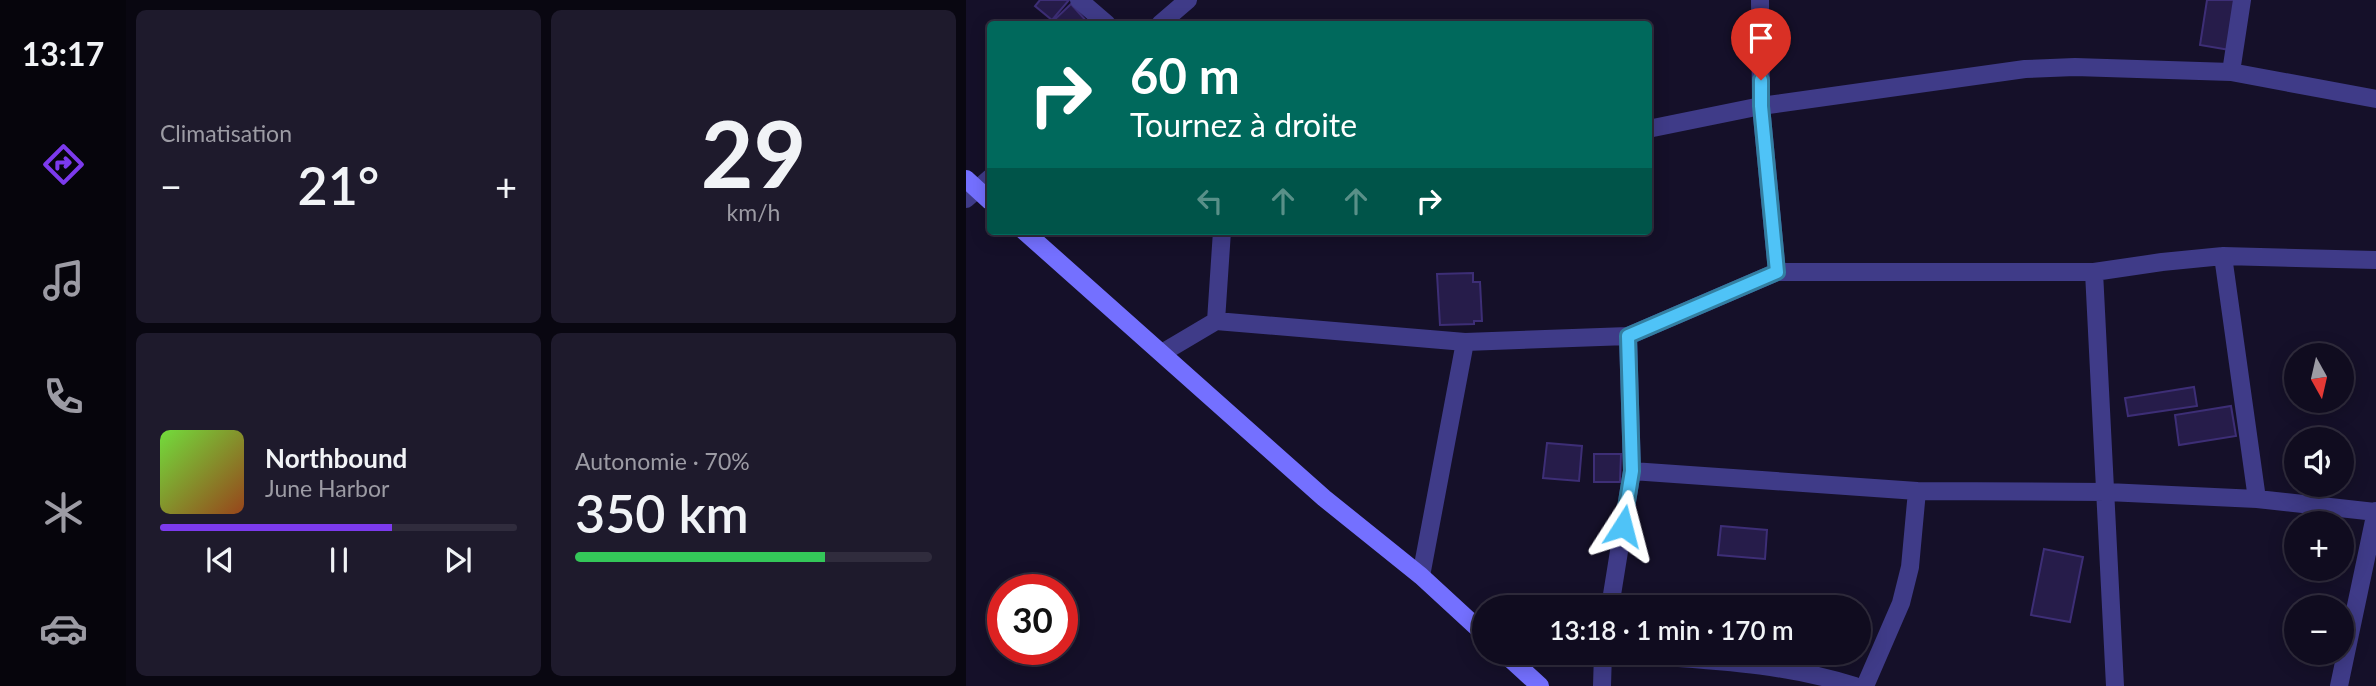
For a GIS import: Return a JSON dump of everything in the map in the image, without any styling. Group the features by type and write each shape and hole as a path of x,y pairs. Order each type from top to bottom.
{"main road":[{"path":"1029,235 1324,498 1421,576 1472,623"},
{"path":"1517,665 1541,686"}],"street":[{"path":"1079,0 1104,21"},
{"path":"1164,21 1188,0"},
{"path":"1760,0 1761,106 1777,272"},
{"path":"2231,72 2242,0"},
{"path":"1652,128 1761,106 2025,69 2075,67 2231,72 2376,99"},
{"path":"1216,321 1222,235"},
{"path":"1162,353 1216,321 1465,342 1628,336 1777,272 2094,272 2223,256 2376,260"},
{"path":"2223,256 2257,499"},
{"path":"2094,272 2115,686"},
{"path":"1612,595 1632,471 1628,336"},
{"path":"1421,576 1465,342"},
{"path":"1632,471 1917,491 2106,492 2257,499 2376,511 2339,686"},
{"path":"1865,686 1901,603 1909,567 1917,491"},
{"path":"1602,686 1603,665"},
{"path":"1737,665 1788,670 1855,686"}],"building":[{"path":"1040,0 1069,0 1052,20 1035,6"},
{"path":"2207,0 2238,0 2230,50 2200,45"},
{"path":"1071,4 1086,21 1053,21"},
{"path":"1473,273 1473,282 1480,282 1482,321 1474,321 1474,324 1440,325 1437,274"},
{"path":"2194,387 2197,406 2128,416 2125,398"},
{"path":"2231,406 2236,436 2179,445 2175,415"},
{"path":"1547,443 1582,446 1579,481 1543,478"},
{"path":"1594,454 1621,454 1620,482 1594,482"},
{"path":"1721,526 1767,530 1765,559 1718,555"},
{"path":"2044,549 2083,557 2070,622 2031,615"}],"route":[{"path":"1623,526 1632,471 1628,336 1777,272 1761,106 1761,80"}]}
